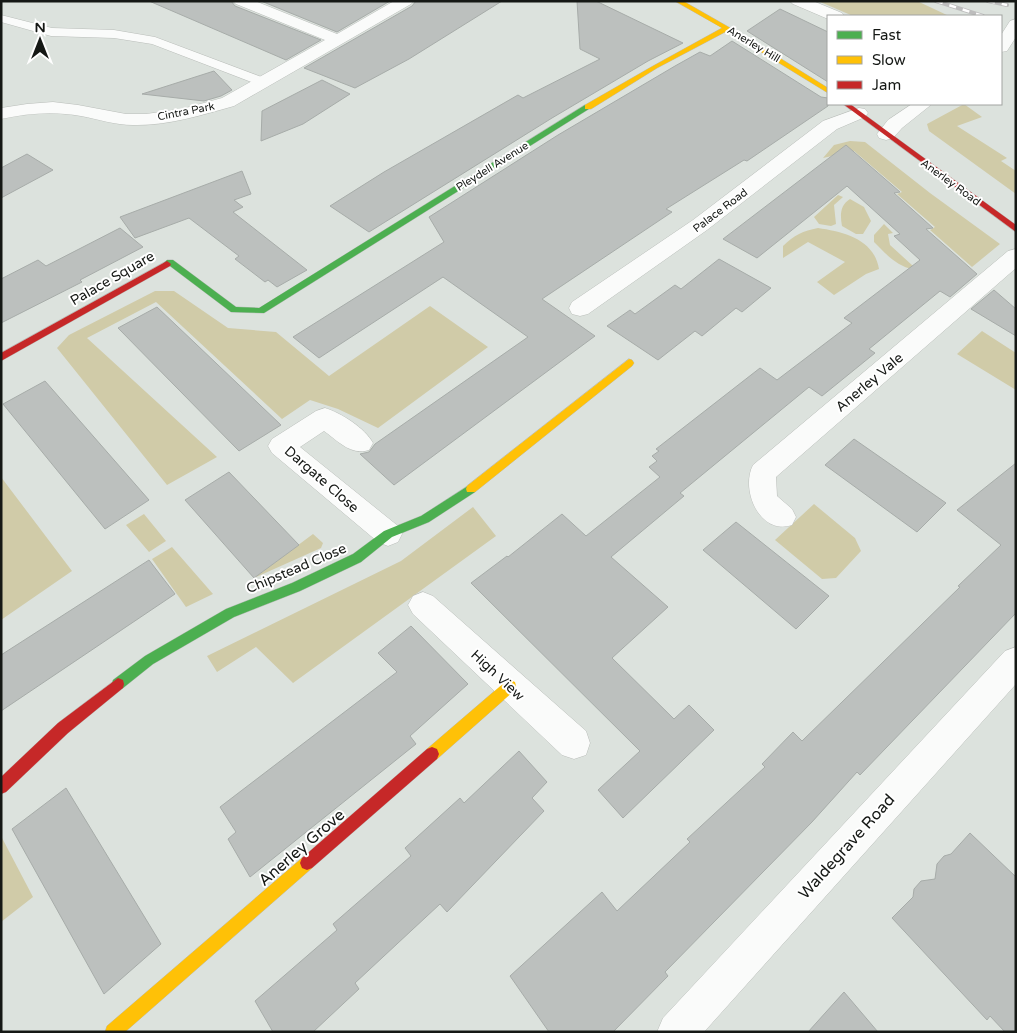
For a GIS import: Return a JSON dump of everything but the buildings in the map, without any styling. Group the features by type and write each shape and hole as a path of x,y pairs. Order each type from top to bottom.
{"street":[{"path":"241,1 338,40"},
{"name":"Cintra Park","path":"1,114 39,108 71,109 101,116 134,120 175,116 228,102 406,1"},
{"name":"Anerley Hill","path":"678,1 727,28 827,90"},
{"path":"798,1 833,15"},
{"path":"1002,45 1016,24"},
{"name":"Pleydell Avenue","path":"261,311 560,124 655,67 727,28"},
{"path":"853,108 886,134 895,124 922,105"},
{"name":"Palace Road","path":"580,308 700,225 853,108"},
{"name":"Anerley Road","path":"886,134 1016,229"},
{"name":"Anerley Vale","path":"782,517 764,501 762,473 1016,256"},
{"name":"Palace Square","path":"1,358 170,262 234,310 261,311"},
{"name":"Chipstead Close","path":"1,786 63,728 149,660 230,613 296,587 357,558 388,534 425,519 477,486 629,363"},
{"name":"Dargate Close","path":"360,444 326,418 281,446 388,534"},
{"name":"High View","path":"423,605 574,743"},
{"name":"Waldegrave Road","path":"677,1032 1016,661"},
{"name":"Anerley Grove","path":"113,1032 510,686"}],"lane":[{"path":"1,18 51,32 114,34 155,41 263,82"}],"shaded area":[{"path":"818,1 917,1 947,15 851,15"},
{"path":"962,105 965,105 982,117 957,126 1007,158 1001,161 1016,171 1016,194 929,131 927,124"},
{"path":"850,141 865,142 930,193 1000,244 972,267 930,230 935,227 897,194 902,192 854,151 823,158 834,145"},
{"path":"838,195 843,197 834,205 836,224 831,226 819,224 814,217"},
{"path":"850,199 864,207 871,221 863,234 856,234 842,226 841,218 844,204"},
{"path":"884,224 893,233 888,234 890,245 913,266 913,269 896,262 874,242 874,235"},
{"path":"818,228 847,235 864,244 871,250 879,269 866,274 834,295 817,282 845,262 808,242 783,258 783,246 787,242 799,234"},
{"path":"155,291 174,291 228,328 276,332 329,376 430,306 488,347 378,428 338,409 310,400 282,419 156,302 87,338 217,457 167,485 57,348 69,335"},
{"path":"982,331 1016,353 1016,390 957,354"},
{"path":"1,477 72,571 1,620"},
{"path":"814,504 855,538 861,551 836,578 822,579 775,540"},
{"path":"473,507 496,536 293,683 256,647 217,672 207,656 401,561"},
{"path":"144,514 166,541 149,552 126,525"},
{"path":"313,534 323,543 321,548 254,578"},
{"path":"172,547 213,594 186,607 152,559"},
{"path":"1,836 33,897 1,922"}],"railway":[{"path":"936,1 980,15"},
{"path":"988,1 1007,5"}],"traffic: fast":[{"path":"167,264 170,262 234,310 261,311 588,107"},
{"path":"118,684 149,660 230,613 296,587 357,558 388,534 425,519 471,489"}],"traffic: slow":[{"path":"678,1 744,38 827,90"},
{"path":"588,107 655,67 727,28"},
{"path":"471,489 629,363"},
{"path":"432,754 510,686"},
{"path":"113,1032 307,863"}],"traffic: jam":[{"path":"847,105 1016,229"},
{"path":"1,358 167,264"},
{"path":"1,787 63,728 118,684"},
{"path":"307,863 432,754"}]}
